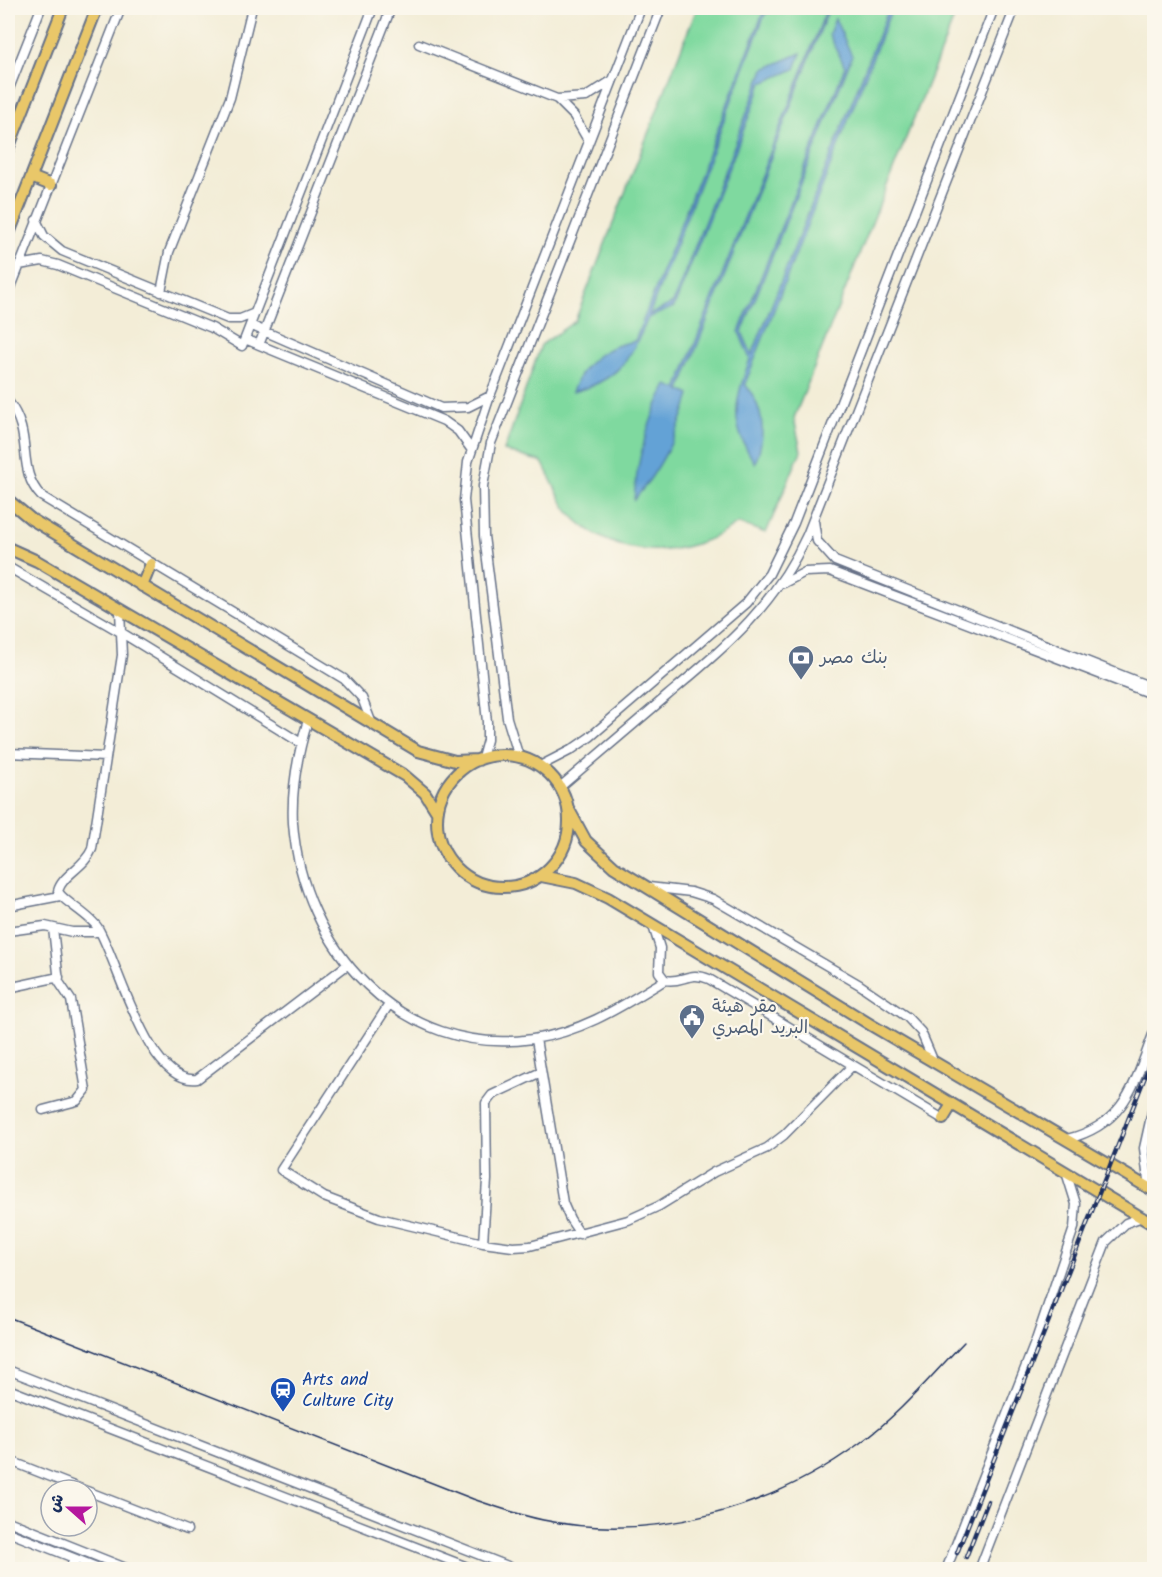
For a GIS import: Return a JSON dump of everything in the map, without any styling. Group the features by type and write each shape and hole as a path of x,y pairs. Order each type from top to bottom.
{"main road":[{"path":"8,149 63,8"},
{"path":"8,236 97,8"},
{"path":"31,177 51,185"},
{"path":"8,500 31,519 427,755 455,761 480,759 494,755 519,757 540,766 560,787 575,826 598,854 646,887 1152,1189"},
{"path":"8,548 37,561 412,781 425,794 437,812"},
{"path":"142,586 151,564"},
{"path":"480,759 463,768 450,780 441,796 437,812 437,832 442,850 453,866 468,878 485,886 504,888 523,885 541,876 555,863 564,846 569,828 568,808"},
{"path":"541,876 576,883 593,890 1155,1225"},
{"path":"943,1119 952,1104"}],"street":[{"path":"8,91 41,8"},
{"path":"8,295 121,8"},
{"path":"161,292 172,246 230,98 252,8"},
{"path":"243,342 374,8"},
{"path":"259,345 392,8"},
{"path":"480,759 488,740 464,500 471,449 641,8"},
{"path":"519,757 507,718 484,536 483,486 486,464 491,443 661,8"},
{"path":"540,766 572,750 590,737 746,603 770,574 794,524 994,8"},
{"path":"560,787 714,657 752,621 777,590 799,554 1016,8"},
{"path":"419,44 557,99 574,116 589,142"},
{"path":"557,99 586,97 613,80"},
{"path":"36,220 44,236 57,248 228,319 240,319 255,313"},
{"path":"19,265 42,261 58,265 243,342 259,345 444,421 458,431 471,449"},
{"path":"250,325 441,408 468,407 490,396"},
{"path":"8,400 24,432 27,470 37,492 45,500 344,679 363,698 372,724"},
{"path":"814,515 817,541 824,552 835,561 1155,695"},
{"path":"8,567 122,633 301,743"},
{"path":"777,590 789,579 805,572 830,571 1017,638"},
{"path":"60,896 60,886 85,862 92,849 122,655 120,610"},
{"path":"1034,645 1155,688"},
{"path":"308,720 301,743 293,796 296,848 309,898 324,929 347,965 387,1006 416,1022 460,1036 508,1041 536,1039 576,1029 597,1020 665,980 671,981 691,975 705,977 943,1119"},
{"path":"8,762 12,754 106,757"},
{"path":"646,887 691,892 713,899 860,985 915,1024 926,1041 933,1060"},
{"path":"8,906 60,896 87,915 100,932 141,1027 170,1070 185,1079 203,1077 347,965"},
{"path":"652,925 660,948 659,972 665,980"},
{"path":"8,931 53,928 72,933 100,932"},
{"path":"43,1110 77,1101 86,1090 71,1000 61,986 59,977 53,928"},
{"path":"8,988 59,977"},
{"path":"387,1006 281,1170 324,1197 360,1212 483,1243 522,1247 580,1234 644,1214 714,1172 767,1148 784,1135 853,1065"},
{"path":"1067,1139 1095,1129 1118,1112 1129,1096 1155,1032"},
{"path":"536,1039 563,1203 570,1220 580,1234"},
{"path":"483,1243 487,1168 486,1103 492,1095 542,1072"},
{"path":"1152,1189 1144,1148 1155,1103"},
{"path":"946,1569 1036,1340 1074,1228 1076,1204 1066,1171"},
{"path":"978,1569 1106,1242 1126,1223 1142,1218"},
{"path":"8,1370 514,1569"},
{"path":"8,1389 475,1569"},
{"path":"72,1414 79,1398"},
{"path":"8,1460 53,1478"},
{"path":"99,1496 187,1530"},
{"path":"8,1521 131,1569"},
{"path":"8,1532 104,1569"},
{"path":"70,1569 74,1558"}],"green space":[{"path":"697,8 958,8 794,418 801,451 766,533 738,523 696,544 673,549 650,550 628,547 606,540 587,528 569,512 542,462 504,451 541,345 575,321"}],"water":[{"path":"765,8 780,8 765,14 649,315 673,303 764,69 801,53 795,69 762,83 674,307 648,318 635,346 612,375 601,382 572,392 582,372 596,357 614,347 635,341"},
{"path":"827,8 829,8 680,390 690,395 680,424 668,450 634,500 640,455 654,413 667,385 677,389"},
{"path":"889,8 892,8 745,384 756,402 762,422 761,442 755,463 746,449 738,424 738,400 750,359 739,332 845,67 829,34 835,19 852,56 742,332 752,355"}],"tram line":[{"path":"8,1317 473,1499 534,1518 585,1526 626,1527 668,1523 709,1515 750,1502 788,1486 825,1466 874,1432 914,1395 964,1342"}],"railway":[{"path":"957,1553 1154,1054"},
{"path":"966,1557 988,1501"}],"place":[{"name":"بنك مصر","path":"801,681"},
{"name":"مقر هيئة البريد المصري","path":"692,1040"},
{"name":"Arts and Culture City","path":"283,1413"}]}
